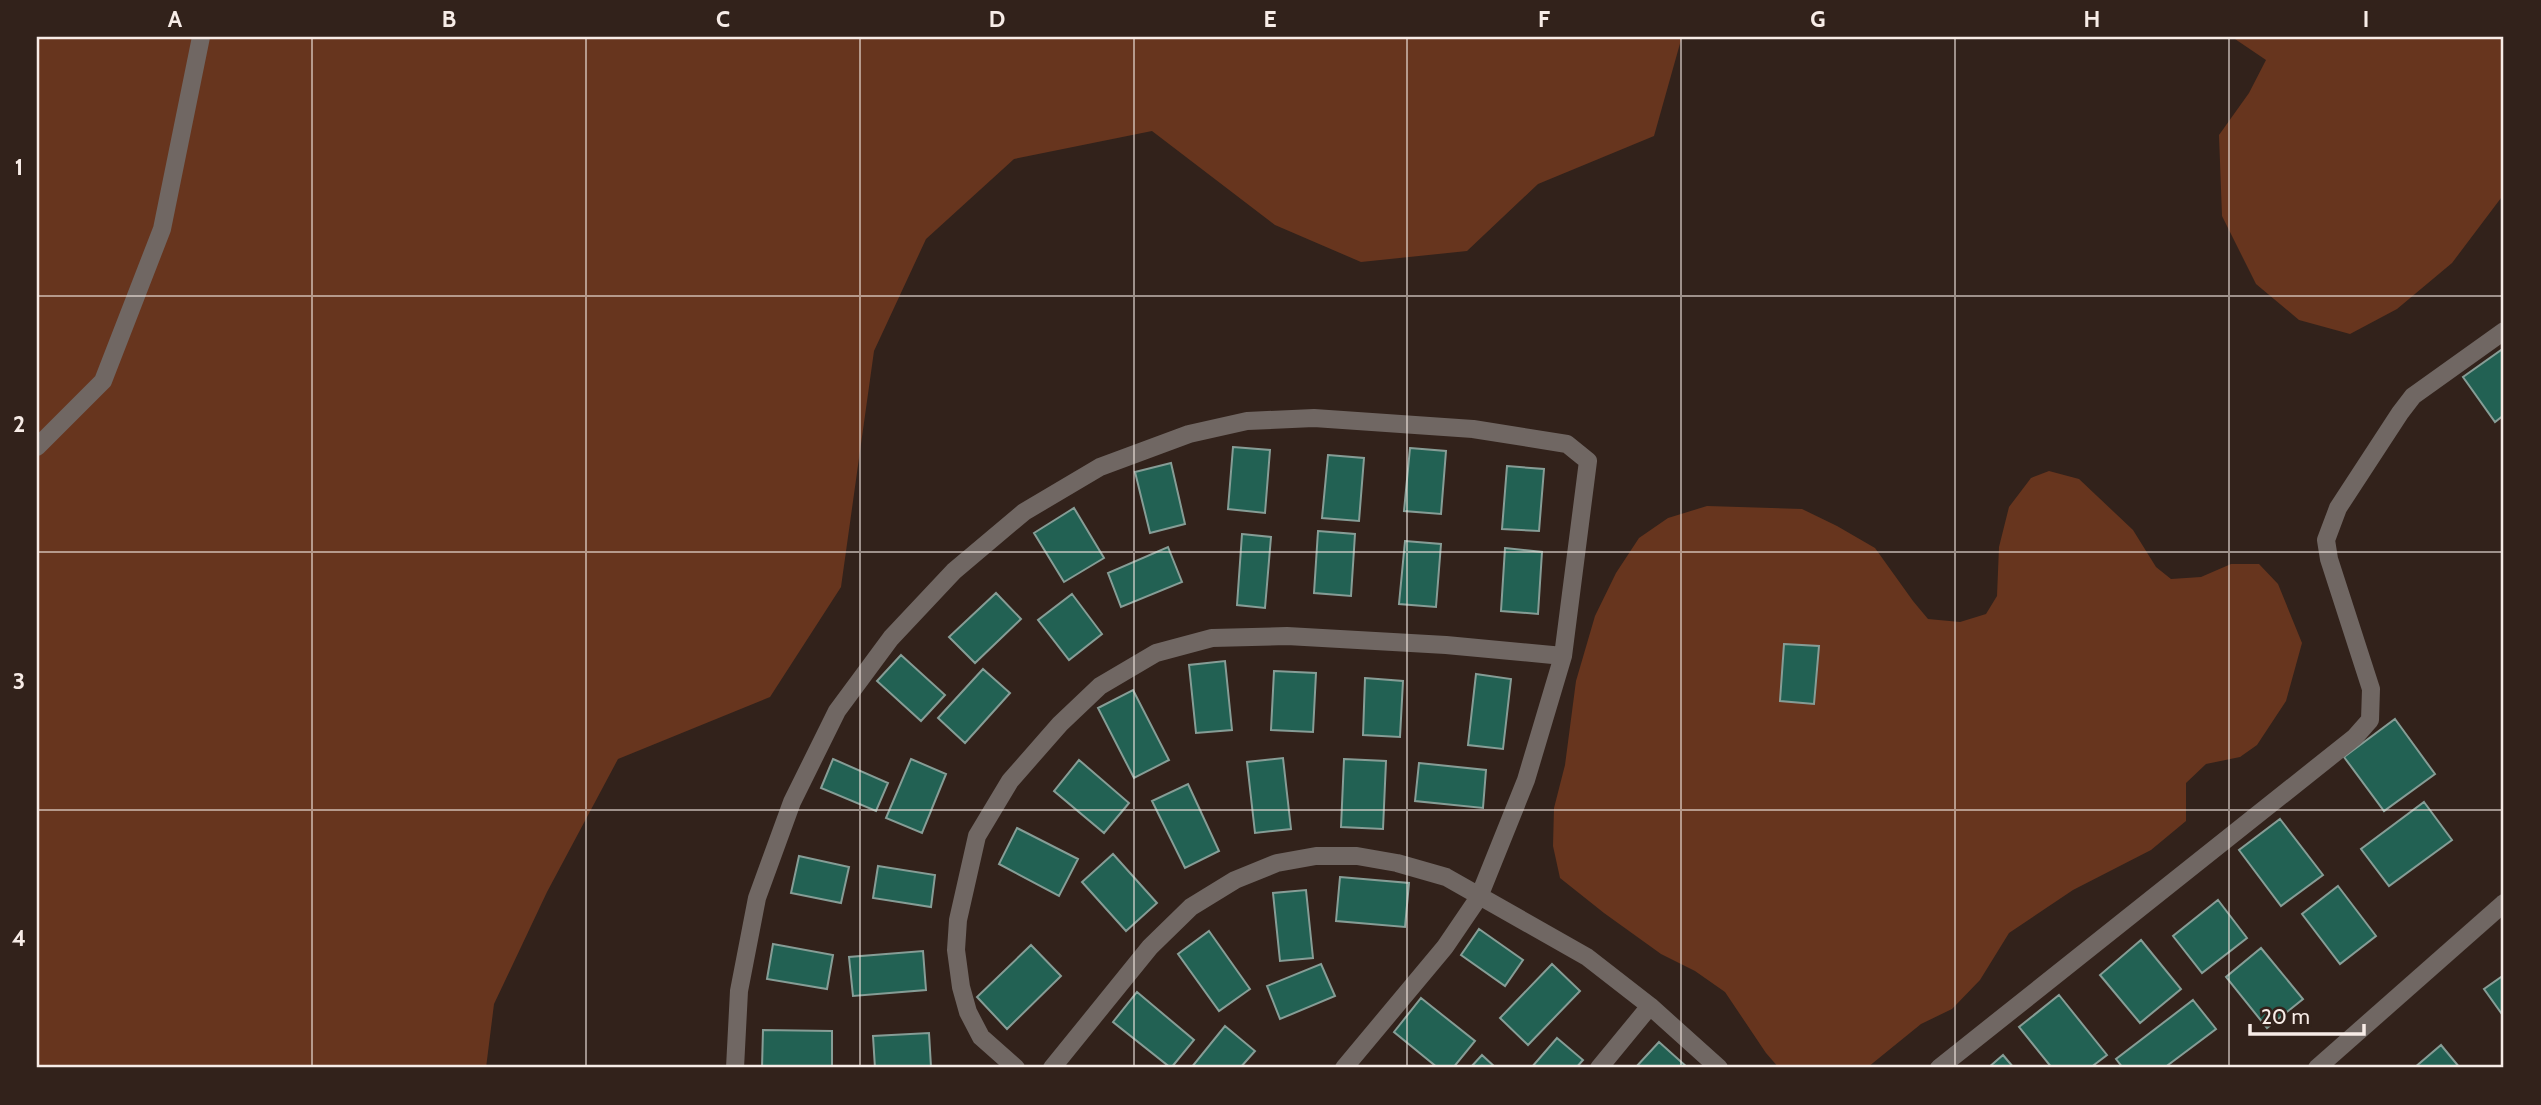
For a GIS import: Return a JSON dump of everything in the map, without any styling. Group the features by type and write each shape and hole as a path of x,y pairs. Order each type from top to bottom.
{"street":[{"path":"37,447 103,381 162,229 201,37"},
{"path":"1938,1068 2355,737 2370,720 2371,689 2329,559 2326,540 2338,508 2413,396 2504,331"},
{"path":"735,1068 739,991 757,898 792,802 837,711 891,638 954,571 1024,512 1100,467 1189,434 1247,421 1314,418 1473,429 1567,444 1588,461 1563,656 1526,780 1479,897 1445,947 1344,1068"},
{"path":"1016,1068 981,1037 968,1012 956,950 958,920 977,836 1010,781 1060,724 1100,686 1156,653 1212,638 1287,636 1446,645 1563,656"},
{"path":"1052,1068 1150,947 1191,907 1235,880 1277,863 1316,856 1357,856 1397,863 1446,877 1587,957 1650,1006 1719,1068"},
{"path":"2317,1068 2504,903"},
{"path":"1599,1068 1650,1006"}],"shaded area":[{"path":"37,37 1680,37 1681,40 1654,136 1538,184 1467,251 1361,262 1275,225 1152,131 1014,159 926,239 874,351 841,587 770,697 618,759 547,892 494,1004 486,1068 37,1068"},
{"path":"2232,37 2504,37 2504,194 2452,263 2397,309 2350,334 2299,320 2256,284 2222,216 2219,135 2249,93 2266,60"},
{"path":"2049,471 2079,479 2133,530 2156,567 2171,579 2201,577 2231,564 2259,564 2278,584 2302,643 2286,701 2257,745 2240,757 2206,764 2186,783 2186,821 2151,850 2073,890 2009,933 1980,980 1952,1009 1921,1024 1868,1067 1779,1068 1725,992 1695,971 1661,954 1560,878 1553,846 1554,808 1565,765 1576,681 1595,616 1616,573 1639,538 1668,518 1707,506 1802,509 1875,548 1928,619 1960,622 1986,614 1997,596 1999,547 2009,507 2031,478"}],"building":[{"path":"2504,348 2504,415 2495,422 2463,377"},
{"path":"1233,447 1270,450 1265,513 1228,509"},
{"path":"1410,448 1446,451 1441,514 1404,511"},
{"path":"1328,455 1364,458 1359,521 1322,518"},
{"path":"1171,463 1185,524 1150,533 1135,472"},
{"path":"1507,466 1544,469 1539,531 1502,529"},
{"path":"1074,508 1104,558 1064,582 1034,533"},
{"path":"1318,531 1355,534 1351,596 1314,593"},
{"path":"1242,534 1271,537 1265,608 1237,605"},
{"path":"1405,541 1441,544 1436,607 1399,604"},
{"path":"1168,547 1182,582 1121,607 1108,573"},
{"path":"1505,548 1542,552 1538,614 1501,611"},
{"path":"996,593 1021,619 975,663 949,637"},
{"path":"1072,594 1102,634 1069,660 1038,620"},
{"path":"1784,644 1819,646 1814,704 1780,701"},
{"path":"901,655 945,695 921,721 877,681"},
{"path":"1225,661 1232,730 1196,733 1189,665"},
{"path":"983,669 1010,693 965,743 938,718"},
{"path":"1274,671 1316,673 1313,732 1271,730"},
{"path":"1476,674 1511,679 1503,749 1468,745"},
{"path":"1365,678 1403,681 1400,737 1363,735"},
{"path":"1133,690 1169,760 1134,778 1098,708"},
{"path":"2395,719 2435,774 2384,811 2344,757"},
{"path":"1283,758 1291,829 1255,833 1247,762"},
{"path":"833,759 888,783 876,811 821,788"},
{"path":"911,759 946,774 922,833 886,818"},
{"path":"1344,759 1386,761 1383,829 1341,827"},
{"path":"1079,760 1129,803 1104,833 1054,791"},
{"path":"1419,763 1486,770 1483,808 1415,801"},
{"path":"1188,784 1219,851 1185,868 1152,801"},
{"path":"2424,802 2452,840 2389,886 2361,849"},
{"path":"2280,819 2323,875 2281,906 2239,850"},
{"path":"1017,828 1078,859 1059,896 999,864"},
{"path":"1113,854 1157,903 1126,931 1082,882"},
{"path":"799,856 849,867 841,903 791,893"},
{"path":"878,866 935,875 931,907 873,898"},
{"path":"1340,877 1409,883 1405,927 1336,921"},
{"path":"2338,886 2376,936 2340,964 2302,914"},
{"path":"1306,890 1313,958 1280,961 1273,893"},
{"path":"2218,900 2247,938 2202,973 2173,936"},
{"path":"1479,929 1523,960 1505,986 1461,955"},
{"path":"1209,931 1250,989 1219,1011 1178,954"},
{"path":"2141,940 2181,989 2140,1023 2100,975"},
{"path":"773,944 833,955 827,989 767,979"},
{"path":"1031,945 1061,976 1007,1029 977,997"},
{"path":"2261,948 2303,999 2267,1028 2226,977"},
{"path":"923,951 926,990 853,996 849,957"},
{"path":"1321,964 1335,996 1280,1019 1267,986"},
{"path":"1552,964 1580,991 1528,1045 1500,1018"},
{"path":"2504,975 2504,1017 2484,989"},
{"path":"1137,992 1194,1040 1171,1068 1113,1022"},
{"path":"2059,995 2107,1055 2090,1068 2052,1068 2019,1027"},
{"path":"1421,998 1475,1041 1453,1068 1438,1068 1394,1032"},
{"path":"2193,1000 2216,1029 2164,1068 2123,1068 2116,1059"},
{"path":"1225,1026 1255,1051 1240,1068 1191,1068"},
{"path":"763,1030 832,1031 832,1068 762,1068"},
{"path":"929,1033 931,1067 875,1068 873,1036"},
{"path":"1557,1038 1583,1060 1576,1068 1531,1068"},
{"path":"1659,1042 1688,1068 1635,1068"},
{"path":"2441,1045 2460,1068 2414,1068"},
{"path":"1482,1055 1496,1068 1470,1068"},
{"path":"2003,1055 2014,1068 1988,1068"}]}
